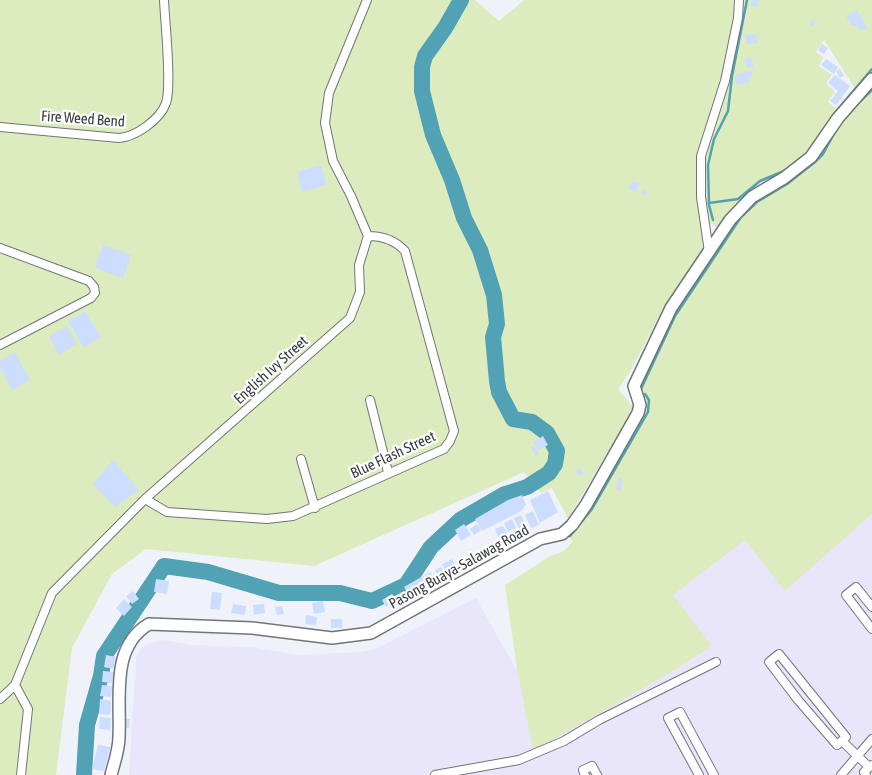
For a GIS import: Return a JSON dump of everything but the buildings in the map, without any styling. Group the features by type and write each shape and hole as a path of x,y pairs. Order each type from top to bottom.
{"street":[{"name":"Fire Weed Bend","path":"0,126 119,138 130,137 141,129 162,111 168,95 164,0"},
{"path":"367,0 329,93 325,124 333,161 351,196 368,236"},
{"path":"709,252 701,197 701,156 725,81 738,18 739,0"},
{"name":"Pasong Buaya-Salawag Road","path":"111,775 119,740 121,668 124,650 136,632 149,624 252,628 332,638 371,634 540,539 562,534 567,530 586,505 638,413 640,404 634,386 664,322 709,252 746,202 789,175 811,157 838,118 872,79"},
{"name":"Blue Flash Street","path":"145,499 166,512 267,519 293,516 315,508 388,472 444,449 454,431 405,251 397,242 378,236 368,236"},
{"name":"English Ivy Street","path":"0,699 15,685 52,594 145,499 350,318 360,292 359,265 368,236"},
{"path":"0,248 88,281 94,287 95,293 92,298 0,345"},
{"path":"370,400 388,472"},
{"path":"301,460 315,508"},
{"path":"872,607 856,587 846,595 872,629"},
{"path":"779,654 846,737 842,741 837,745 798,700 769,662 779,654"},
{"path":"436,775 519,760 564,741 599,720 716,662"},
{"path":"15,685 28,709 21,775"},
{"path":"699,775 668,718 680,712 714,775"},
{"path":"841,775 872,739"},
{"path":"842,741 869,769"},
{"path":"585,775 583,770 592,766 596,775"}],"shaded area":[{"path":"872,117 872,775 129,775 136,658 141,649 149,643 165,640 191,645 251,647 300,655 361,652 375,649 476,598 517,671 505,585 549,557 564,551 576,538"}],"green space":[{"path":"0,0 475,0 499,21 524,0 737,0 737,11 719,95 702,144 699,204 704,249 663,309 631,370 618,389 634,408 568,519 552,488 541,493 524,472 314,566 146,549 112,574 72,648 56,775 0,775"},
{"path":"742,0 872,0 872,70 856,90 824,40 816,52 823,57 819,66 832,75 826,83 835,92 828,102 839,111 808,155 796,166 758,184 734,208 720,229 707,221 704,158"},
{"path":"872,84 872,514 785,591 745,540 673,595 712,646 673,671 533,751 518,673 505,585 549,557 564,551 573,541 568,536 646,410 645,398 638,390 673,314 741,211 833,131"}],"waterway":[{"path":"84,775 87,725 101,676 104,656 164,566 208,572 279,593 340,593 372,601 406,585 431,547 460,520 505,494 527,487 549,473 555,464 557,451 547,433 532,422 513,419 499,392 493,337 497,324 494,295 480,250 464,218 452,180 433,135 422,91 422,67 425,56 445,28 461,0"},
{"path":"713,220 709,205 708,165 714,139 728,111 732,76 747,0"},
{"path":"833,115 872,69"},
{"path":"855,106 872,90"},
{"path":"809,150 829,122"},
{"path":"641,389 675,316 741,217 757,202 787,184 815,162 823,154 836,130"},
{"path":"709,203 738,199 760,181 784,171"},
{"path":"570,536 592,509 648,412 649,400 645,394"}]}
